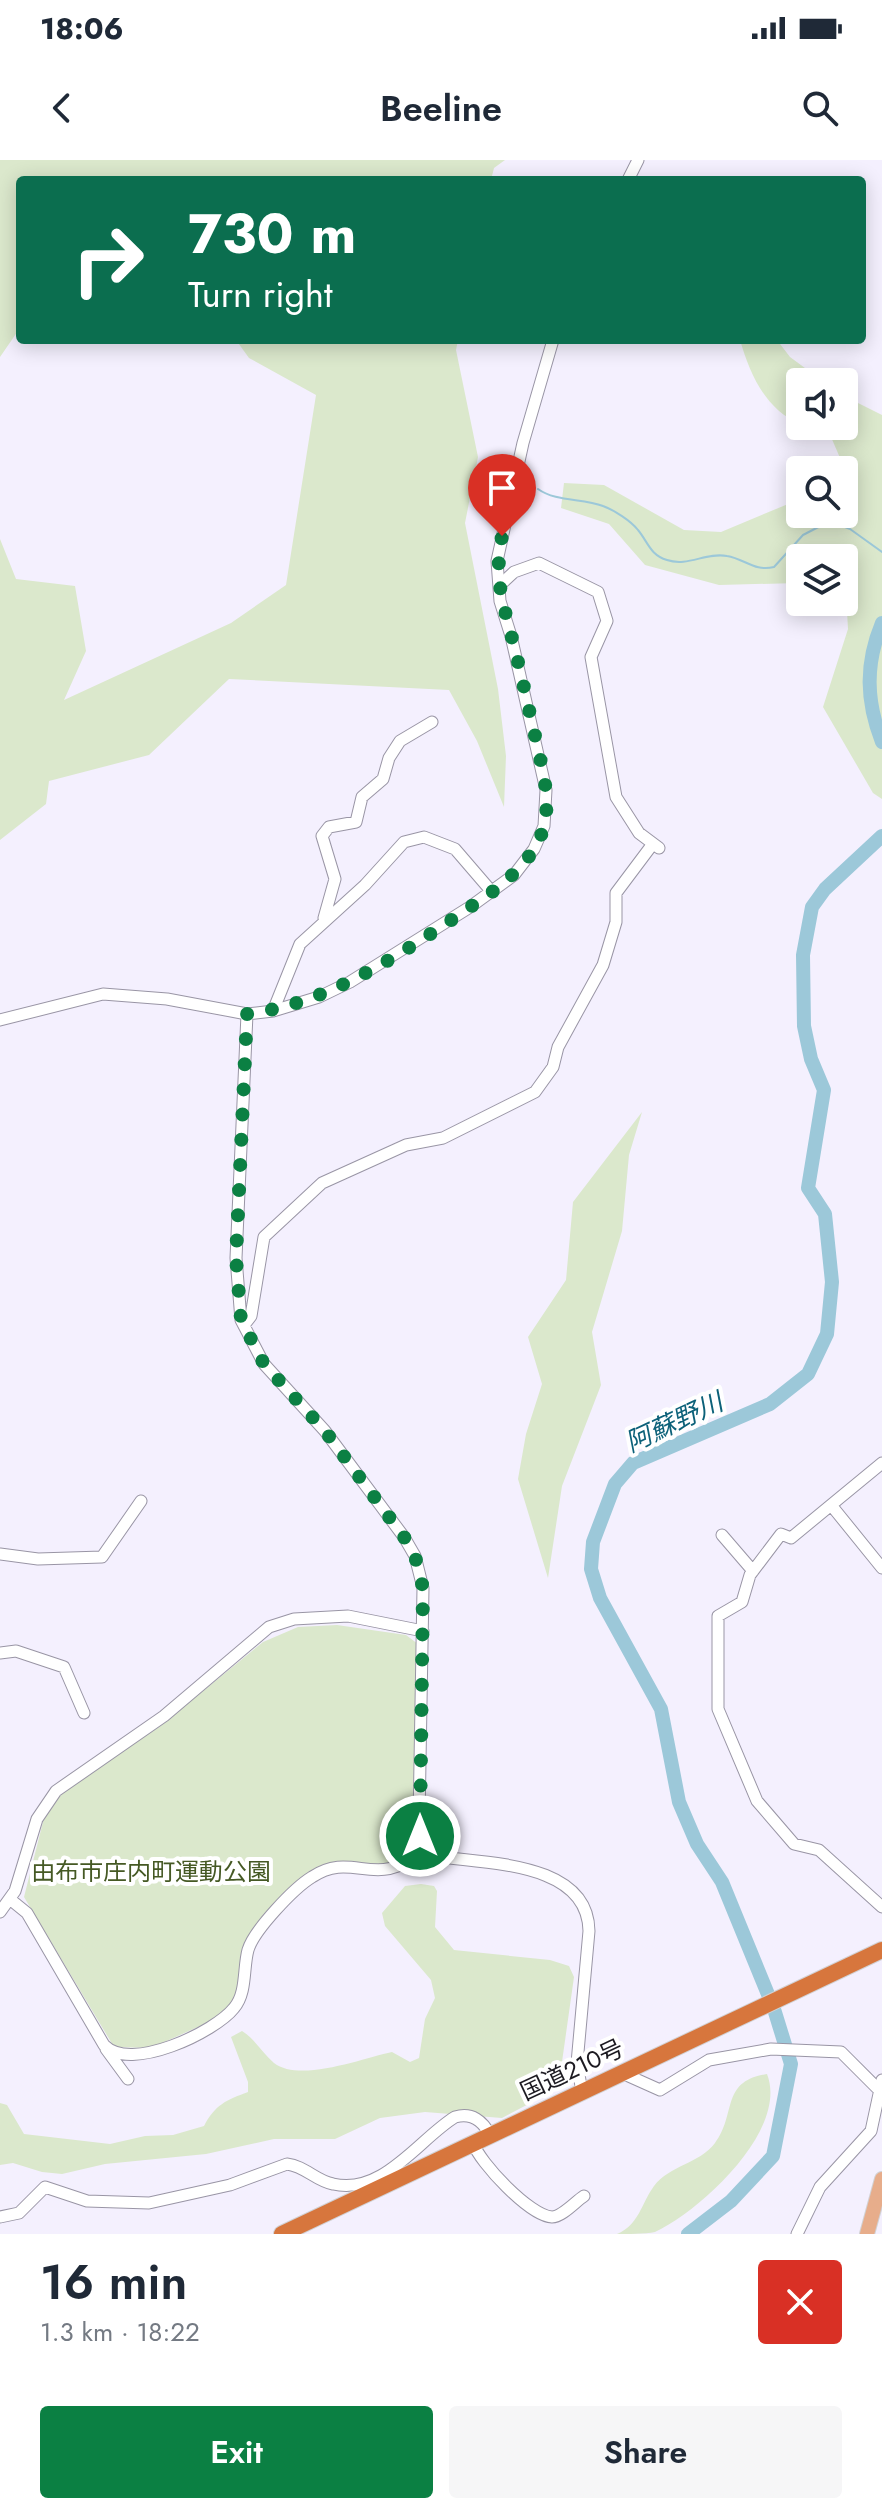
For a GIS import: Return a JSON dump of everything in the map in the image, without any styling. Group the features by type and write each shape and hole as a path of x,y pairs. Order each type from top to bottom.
{"highway":[{"name":"国道210号","path":"282,2234 882,1950"}],"main road":[{"path":"867,2234 882,2179"}],"street":[{"path":"0,1020 103,994 120,993 247,1014 273,1011 319,997 350,982 514,875 534,849 544,826 546,802 544,775 499,586 497,561 523,443 552,344"},
{"path":"244,1325 251,1316 264,1237 322,1183 406,1145 443,1138 535,1092 553,1067 558,1047 603,965 616,922 616,893 656,846 627,818 616,797 591,657 607,621 598,592 539,563 514,572 499,586"},
{"path":"324,919 335,879 322,836 329,827 356,822 362,797 383,779 389,758 400,741 432,722"},
{"path":"273,1011 300,944 365,885 404,842 424,837 455,849 492,892"},
{"path":"247,1014 236,1258 244,1325 264,1364 325,1431 415,1556 423,1588 419,1820 424,1849 435,1856 552,1876 569,1887 584,1906 589,1931 577,2063 582,2092"},
{"path":"882,1463 791,1538 781,1534 753,1571 742,1602 718,1616 718,1709 757,1801 794,1844 819,1850 882,1907"},
{"path":"0,1554 38,1559 102,1557 141,1501"},
{"path":"831,1505 882,1568"},
{"path":"722,1535 753,1571"},
{"path":"0,1912 11,1900 37,1819 56,1791 164,1716 266,1629 288,1620 328,1616 369,1618 423,1631"},
{"path":"0,1653 16,1651 64,1667 84,1713"},
{"path":"101,2041 116,2053 146,2055 220,2021 239,2000 254,1937 308,1879 335,1868 391,1871 404,1866 424,1849"},
{"path":"11,1900 27,1913 101,2041 128,2079"},
{"path":"622,2073 653,2089 663,2090 709,2060 771,2049 846,2054 881,2086 874,2124 867,2139 820,2187 797,2234"},
{"path":"0,2217 19,2213 45,2187 87,2201 136,2204 230,2185 287,2164 333,2184 363,2182 407,2160 455,2117 475,2118 490,2135"},
{"path":"473,2143 483,2163 505,2186 546,2215 558,2215 584,2196"}],"green space":[{"path":"0,160 505,160 494,168 492,176 16,176 16,334 0,357"},
{"path":"239,344 457,344 478,457 465,523 498,689 506,756 504,807 477,741 449,690 229,679 149,755 49,781 46,804 0,840 0,539 16,579 75,586 86,651 64,700 231,623 286,585 316,395 249,358"},
{"path":"741,344 780,344 790,357 805,368 786,368 786,416 768,400"},
{"path":"858,403 882,415 882,799 873,793 823,707 848,629 847,616 858,616 858,544 786,544 786,583 719,585 645,565 609,524 561,508 564,483 604,485 684,530 721,532 786,505 786,528 858,528 858,456 839,456 832,440 858,440"},
{"path":"642,1112 629,1155 622,1231 592,1332 601,1385 562,1486 548,1578 518,1479 526,1434 542,1384 528,1337 566,1280 573,1202"},
{"name":"由布市庄内町運動公園","path":"337,1625 406,1635 418,1644 413,1853 399,1865 329,1864 247,1939 240,1961 238,1994 218,2018 151,2048 114,2047 24,1897 45,1814 71,1783 159,1727 263,1642 298,1627"},
{"path":"405,1886 434,1886 437,1891 435,1927 454,1950 550,1960 569,1966 574,1977 561,2069 542,2097 502,2118 425,2112 380,2118 335,2139 274,2139 206,2154 105,2164 62,2174 42,2172 13,2163 0,2165 0,2103 7,2105 24,2134 110,2144 145,2136 173,2135 204,2126 222,2104 248,2092 248,2082 231,2037 242,2031 274,2063 285,2069 315,2070 392,2052 410,2062 419,2058 425,2019 435,1998 431,1980 385,1926 382,1913"},
{"path":"767,2074 770,2096 765,2119 753,2143 716,2188 655,2232 617,2234 635,2220 661,2179 701,2156 715,2143 736,2091 742,2084"}],"waterway":[{"path":"538,489 553,496 612,510 635,527 657,555 675,562 719,555 756,567 774,567 803,535 830,521 850,529 882,552"},
{"name":"阿蘇野川","path":"882,623 870,668 870,697 882,742"},
{"name":"阿蘇野川","path":"688,2234 731,2201 773,2156 791,2064 774,2009 722,1882 697,1844 679,1802 661,1709 600,1598 591,1569 593,1542 615,1484 633,1463 770,1404 808,1374 827,1334 832,1282 825,1214 808,1188 824,1090 811,1059 804,1026 803,955 812,907 825,889 882,836"}],"route":[{"path":"420,1836 423,1588 415,1556 325,1431 264,1364 241,1320 236,1258 247,1014 273,1011 319,997 350,982 492,892 514,875 534,849 544,826 546,790 511,636 500,601 497,561 502,536"}]}
